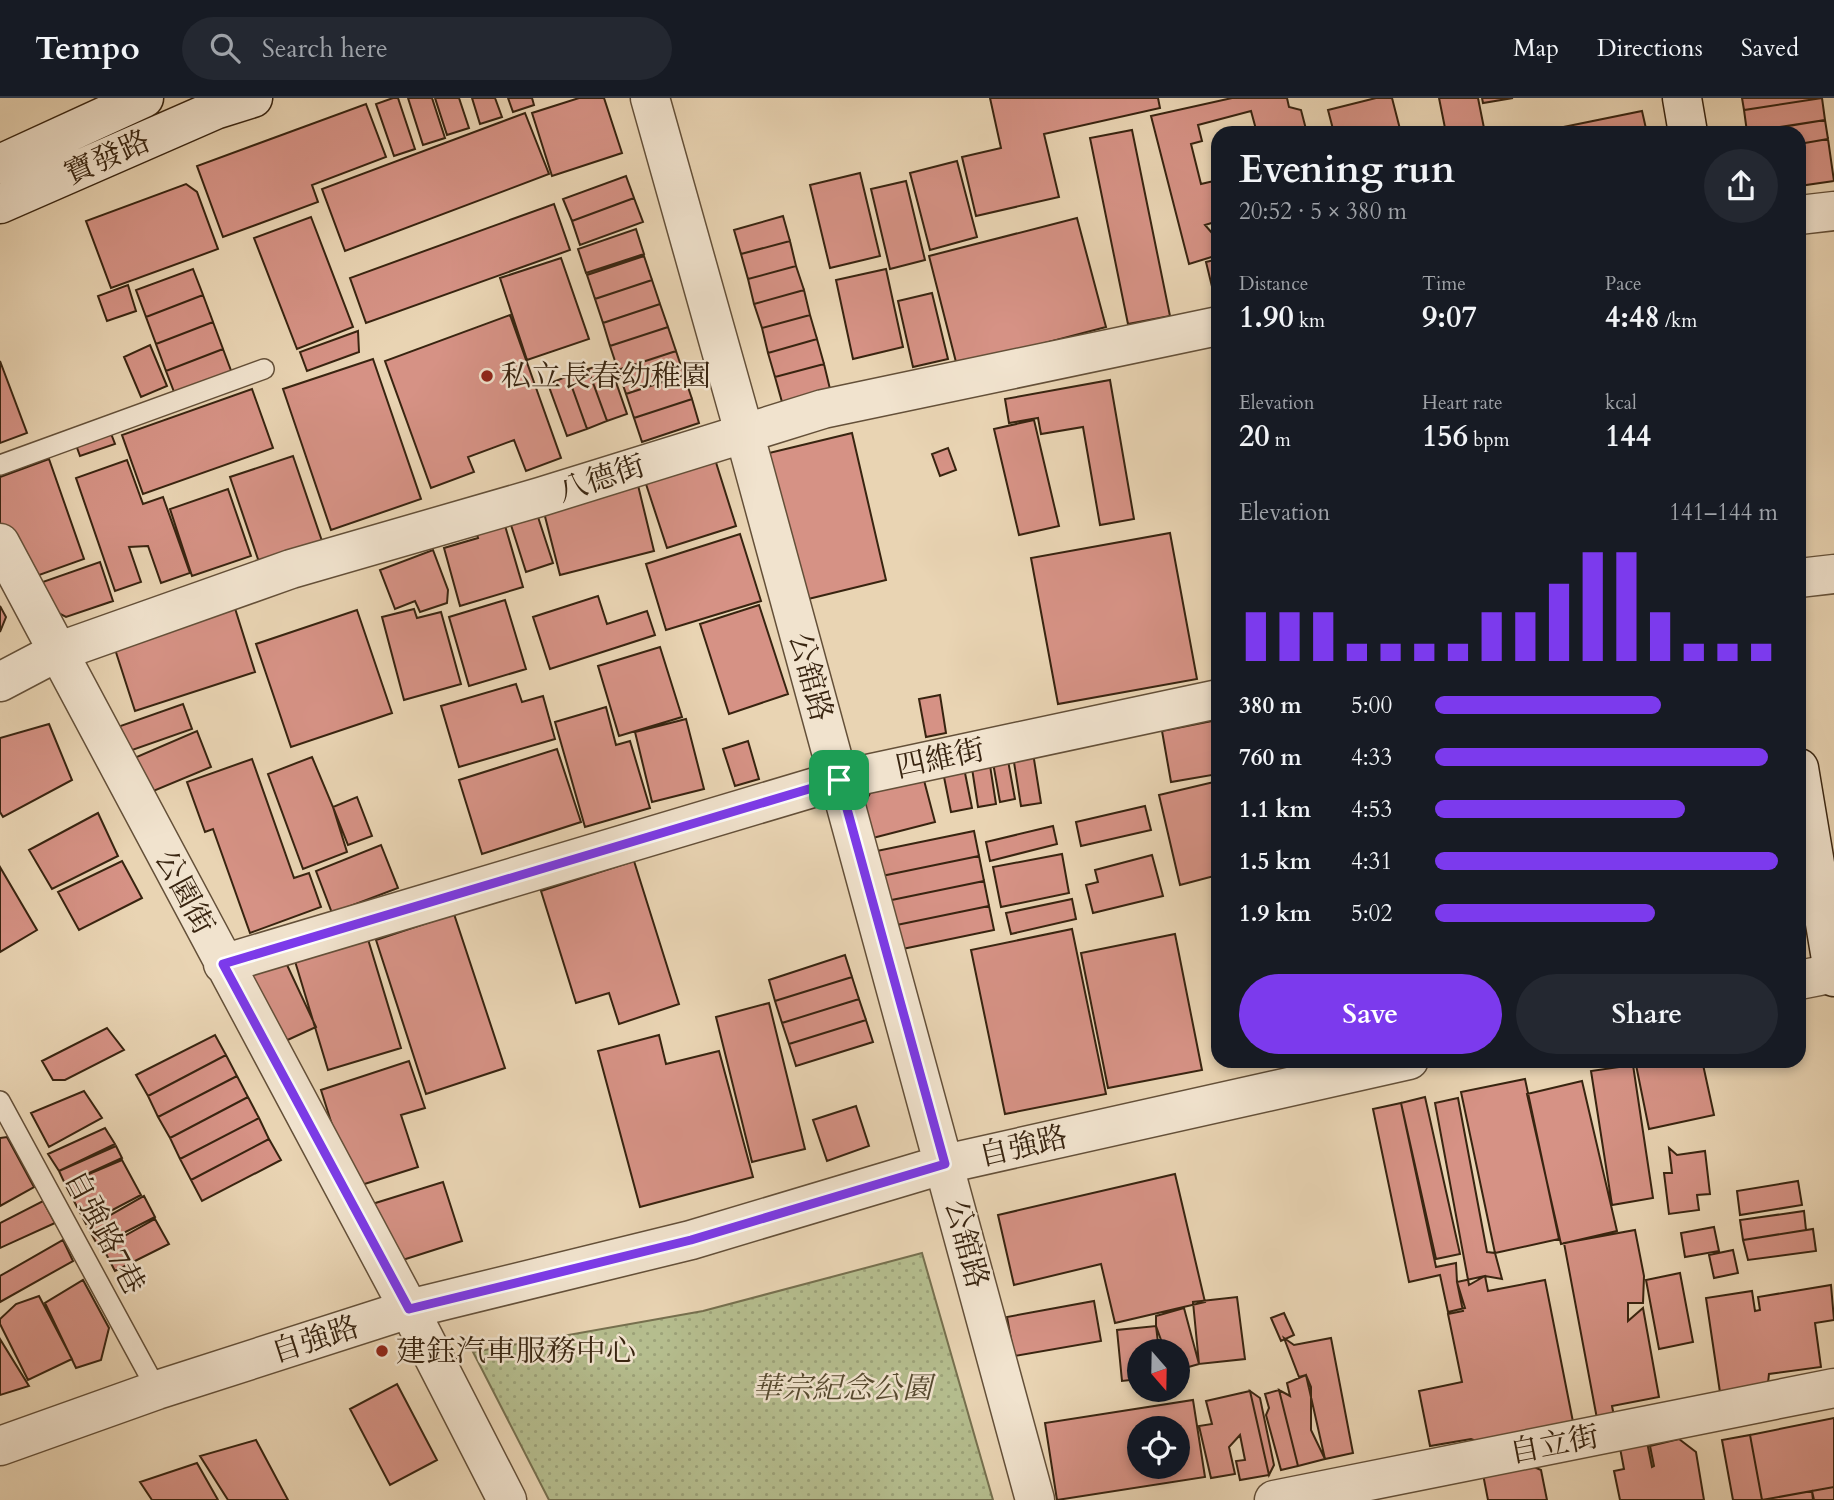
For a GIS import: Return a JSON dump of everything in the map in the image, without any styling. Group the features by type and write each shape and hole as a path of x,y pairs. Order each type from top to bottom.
{"street":[{"name":"寶發路","path":"0,164 144,98"},
{"name":"寶發路","path":"0,204 215,110 253,98"},
{"name":"公舘路","path":"650,98 744,432 1035,1500"},
{"path":"1682,98 1687,126"},
{"path":"1806,214 1834,211"},
{"name":"八德街","path":"0,682 57,652 290,569 540,497 744,432 823,409 1211,328"},
{"name":"公園街","path":"0,543 409,1309 507,1500"},
{"path":"1806,577 1834,574"},
{"name":"四維街","path":"223,964 839,780 1211,700"},
{"path":"1806,809 1834,975 1806,979"},
{"name":"自強路","path":"0,1446 157,1390 409,1309 691,1240 945,1164 1373,1068"},
{"name":"自立街","path":"1274,1500 1834,1388"}],"lane":[{"path":"0,465 264,369"},
{"name":"自強路7巷","path":"0,1101 157,1390"}],"green space":[{"name":"華宗紀念公園","path":"922,1253 993,1500 549,1500 473,1352 703,1311"}],"building":[{"path":"398,98 415,149 394,156 376,104"},
{"path":"408,98 432,98 445,138 423,145"},
{"path":"435,98 459,98 469,128 447,135"},
{"path":"472,98 495,98 502,117 480,124"},
{"path":"508,98 532,98 534,105 513,112"},
{"path":"579,98 604,98 622,153 552,176 532,113"},
{"path":"990,98 1158,98 1160,108 1044,134 1059,197 976,216 962,157 1001,148"},
{"path":"1232,98 1287,98 1289,107 1301,110 1305,126 1255,126 1251,111 1198,125 1202,141 1191,144 1201,184 1211,182 1211,223 1205,225 1211,232 1211,257 1189,264 1151,116"},
{"path":"1376,98 1392,98 1399,126 1332,126 1328,110"},
{"path":"1439,98 1478,98 1484,126 1445,126"},
{"path":"1482,98 1513,98 1483,103"},
{"path":"1742,98 1822,98 1744,110"},
{"path":"1822,98 1825,120 1786,126 1746,126 1744,110"},
{"path":"366,104 386,157 312,185 318,202 223,237 197,166"},
{"path":"1642,111 1645,126 1568,126"},
{"path":"525,113 549,174 345,251 322,189"},
{"path":"1825,120 1828,139 1806,143 1806,126 1789,126"},
{"path":"1132,130 1170,316 1128,324 1090,138"},
{"path":"1828,139 1834,181 1806,185 1806,143"},
{"path":"957,161 977,237 930,250 910,173"},
{"path":"860,173 880,256 830,268 810,185"},
{"path":"626,176 634,198 572,221 563,199"},
{"path":"906,181 925,260 890,269 871,189"},
{"path":"186,184 197,192 218,249 111,288 86,221"},
{"path":"634,198 643,222 580,245 572,221"},
{"path":"554,204 570,250 366,323 350,278"},
{"path":"783,216 790,241 741,254 734,230"},
{"path":"311,217 353,327 297,349 254,238"},
{"path":"1077,218 1106,327 957,366 929,256"},
{"path":"636,229 644,254 586,273 578,249"},
{"path":"790,241 796,266 748,279 741,254"},
{"path":"644,256 652,280 595,299 587,275"},
{"path":"561,258 589,339 527,360 500,278"},
{"path":"1211,261 1211,283 1206,262"},
{"path":"796,266 804,290 754,304 748,279"},
{"path":"193,269 203,295 146,317 136,290"},
{"path":"886,269 903,347 853,359 836,280"},
{"path":"652,280 660,304 603,323 595,299"},
{"path":"128,285 136,311 107,321 98,296"},
{"path":"804,290 810,315 762,328 754,304"},
{"path":"932,293 948,359 913,367 898,301"},
{"path":"203,295 213,322 156,344 146,317"},
{"path":"660,304 668,327 610,346 603,323"},
{"path":"510,315 561,458 526,471 514,440 468,457 474,472 431,488 385,361"},
{"path":"810,315 817,339 768,353 762,328"},
{"path":"213,322 223,349 166,371 156,344"},
{"path":"668,327 676,351 618,370 610,346"},
{"path":"358,331 359,352 307,371 300,352"},
{"path":"817,339 824,364 775,377 768,353"},
{"path":"150,345 167,386 141,397 124,357"},
{"path":"223,349 233,376 176,397 166,371"},
{"path":"676,351 684,375 626,394 618,370"},
{"path":"373,359 421,499 331,530 283,389"},
{"path":"0,361 27,433 0,443"},
{"path":"609,362 627,414 607,421 588,369"},
{"path":"824,364 830,389 782,402 775,377"},
{"path":"588,369 607,421 587,429 568,376"},
{"path":"684,375 692,399 634,418 626,394"},
{"path":"568,376 587,429 567,436 548,384"},
{"path":"1110,380 1134,519 1100,525 1083,427 1041,434 1038,418 1009,423 1005,399"},
{"path":"252,389 273,448 143,494 122,435"},
{"path":"692,399 699,423 642,442 634,418"},
{"path":"105,418 115,444 80,456 71,431"},
{"path":"1034,420 1059,526 1019,535 994,429"},
{"path":"852,433 886,580 800,601 765,454"},
{"path":"948,448 956,470 940,476 932,454"},
{"path":"713,453 736,526 667,548 643,475"},
{"path":"293,456 322,541 259,562 230,477"},
{"path":"49,459 84,559 14,584 0,544 0,477"},
{"path":"127,460 143,504 163,497 190,573 161,583 148,546 129,547 141,582 115,591 76,478"},
{"path":"635,473 654,551 560,575 540,497"},
{"path":"228,489 251,556 192,576 170,509"},
{"path":"501,512 523,587 460,606 444,548 478,538 473,520"},
{"path":"538,517 553,563 526,572 511,525"},
{"path":"1170,533 1197,679 1058,704 1031,558"},
{"path":"740,534 761,601 666,630 646,564"},
{"path":"433,550 448,590 447,603 420,612 415,601 395,609 380,570"},
{"path":"100,562 113,601 66,617 41,604 34,585"},
{"path":"598,596 607,624 647,611 655,635 550,669 533,617"},
{"path":"505,600 526,669 469,686 449,617"},
{"path":"233,602 255,672 135,711 112,640"},
{"path":"759,605 788,694 729,714 700,624"},
{"path":"0,606 6,617 0,632"},
{"path":"414,609 417,618 441,612 461,684 404,700 382,617"},
{"path":"357,610 392,713 291,747 256,644"},
{"path":"660,647 682,717 619,736 598,666"},
{"path":"516,684 522,702 543,696 555,739 459,767 441,706"},
{"path":"940,695 946,733 926,737 919,699"},
{"path":"183,704 192,729 118,755 109,730"},
{"path":"606,707 616,745 630,741 650,808 585,827 555,722"},
{"path":"686,719 704,789 652,802 635,732"},
{"path":"1211,721 1211,775 1171,782 1162,731"},
{"path":"49,724 72,780 3,817 0,812 0,738"},
{"path":"197,731 211,767 139,797 125,762"},
{"path":"748,741 759,779 735,786 723,749"},
{"path":"557,749 581,822 482,854 459,780"},
{"path":"1033,753 1041,803 1021,806 1013,756"},
{"path":"1007,755 1015,799 1000,802 992,757"},
{"path":"312,757 333,807 347,852 303,869 268,774"},
{"path":"252,759 294,878 309,873 321,907 250,933 213,829 205,832 187,782"},
{"path":"989,759 996,804 978,807 971,762"},
{"path":"964,768 972,808 951,812 943,772"},
{"path":"921,769 935,822 865,840 859,814 877,780"},
{"path":"1211,783 1211,877 1180,885 1159,795"},
{"path":"357,797 372,836 348,845 333,807"},
{"path":"1145,806 1151,830 1081,846 1076,822"},
{"path":"98,813 118,856 52,889 29,850"},
{"path":"1053,826 1057,844 990,861 986,842"},
{"path":"974,831 979,856 872,878 867,853"},
{"path":"381,845 398,888 332,913 316,871"},
{"path":"1062,854 1069,893 1001,907 993,867"},
{"path":"1152,855 1163,896 1093,913 1086,885 1098,882 1095,870"},
{"path":"979,856 984,881 877,903 872,878"},
{"path":"122,861 142,898 79,930 58,892"},
{"path":"634,861 679,1004 619,1024 609,993 576,1003 541,891"},
{"path":"0,867 37,930 0,952"},
{"path":"984,881 989,906 882,928 877,903"},
{"path":"1072,899 1076,919 1011,934 1006,913"},
{"path":"989,906 994,930 888,952 882,928"},
{"path":"454,914 505,1068 426,1094 376,940"},
{"path":"1072,929 1106,1094 1005,1114 971,950"},
{"path":"1175,934 1202,1070 1108,1088 1081,953"},
{"path":"367,936 401,1048 328,1070 294,958"},
{"path":"280,950 316,1027 270,1048 244,966"},
{"path":"845,955 852,977 775,1001 769,980"},
{"path":"852,977 859,999 782,1023 775,1001"},
{"path":"859,999 866,1020 789,1044 782,1023"},
{"path":"769,1003 805,1149 752,1162 716,1017"},
{"path":"866,1020 873,1042 796,1066 789,1044"},
{"path":"107,1028 124,1050 65,1080 53,1080 42,1061"},
{"path":"215,1035 226,1055 148,1096 136,1075"},
{"path":"659,1035 666,1064 719,1051 753,1177 640,1207 598,1051"},
{"path":"226,1055 237,1076 158,1117 148,1096"},
{"path":"409,1061 425,1108 401,1115 418,1167 352,1188 321,1090"},
{"path":"1633,1068 1653,1198 1612,1205 1591,1071"},
{"path":"1637,1068 1704,1068 1714,1115 1649,1129"},
{"path":"237,1076 248,1097 170,1138 158,1117"},
{"path":"1525,1079 1559,1239 1495,1253 1461,1092"},
{"path":"1582,1081 1617,1231 1561,1244 1527,1094"},
{"path":"84,1091 102,1118 49,1147 31,1113"},
{"path":"248,1097 259,1118 180,1159 170,1138"},
{"path":"1425,1097 1460,1254 1436,1259 1401,1103"},
{"path":"1458,1098 1487,1252 1495,1253 1502,1279 1485,1276 1469,1285 1435,1103"},
{"path":"1401,1103 1436,1267 1456,1263 1457,1282 1465,1308 1448,1312 1440,1275 1409,1282 1373,1109"},
{"path":"856,1106 869,1146 827,1161 813,1120"},
{"path":"259,1118 269,1139 191,1180 180,1159"},
{"path":"105,1128 115,1144 59,1171 48,1154"},
{"path":"7,1137 34,1187 0,1206 0,1138"},
{"path":"269,1139 281,1160 202,1201 191,1180"},
{"path":"116,1146 122,1158 65,1184 59,1171"},
{"path":"1669,1148 1677,1155 1705,1151 1710,1194 1697,1195 1699,1210 1669,1214 1664,1173 1672,1173"},
{"path":"122,1160 141,1195 86,1224 65,1184"},
{"path":"1175,1174 1205,1302 1115,1323 1101,1264 1014,1285 998,1215"},
{"path":"1798,1181 1802,1205 1740,1215 1737,1191"},
{"path":"443,1182 462,1241 387,1265 369,1205"},
{"path":"144,1196 155,1217 98,1246 88,1228"},
{"path":"43,1201 55,1223 0,1248 0,1223"},
{"path":"1804,1211 1806,1230 1743,1240 1740,1220"},
{"path":"155,1219 169,1244 115,1271 103,1248"},
{"path":"1714,1227 1719,1251 1685,1257 1681,1233"},
{"path":"1813,1229 1816,1251 1748,1260 1743,1240"},
{"path":"1635,1230 1644,1276 1643,1303 1628,1303 1628,1321 1643,1308 1659,1397 1612,1406 1615,1421 1598,1424 1564,1243"},
{"path":"63,1240 73,1261 0,1302 0,1276"},
{"path":"1733,1250 1738,1273 1714,1278 1709,1255"},
{"path":"1680,1273 1693,1342 1659,1349 1646,1280"},
{"path":"1485,1276 1488,1291 1545,1280 1574,1427 1485,1444 1471,1439 1430,1446 1419,1391 1462,1382 1448,1314 1463,1311 1457,1282"},
{"path":"83,1280 109,1328 101,1360 76,1368 45,1303"},
{"path":"1831,1285 1834,1320 1815,1323 1821,1367 1769,1374 1767,1392 1721,1399 1706,1298 1752,1291 1755,1311 1760,1310 1758,1297"},
{"path":"39,1296 72,1359 28,1380 0,1319 16,1304"},
{"path":"1237,1297 1245,1359 1199,1364 1193,1302"},
{"path":"1094,1301 1101,1341 1014,1356 1007,1317"},
{"path":"1184,1308 1199,1364 1190,1367 1190,1339 1161,1339 1156,1316"},
{"path":"1284,1313 1294,1335 1281,1341 1271,1318"},
{"path":"1156,1326 1158,1339 1127,1339 1127,1380 1122,1381 1117,1330"},
{"path":"1284,1338 1294,1345 1331,1338 1353,1453 1325,1459 1311,1430 1311,1387 1306,1375 1299,1377"},
{"path":"0,1339 29,1386 0,1395"},
{"path":"1306,1375 1325,1459 1298,1466 1279,1390 1290,1396 1287,1383"},
{"path":"397,1384 437,1460 390,1485 350,1409"},
{"path":"1279,1390 1298,1466 1281,1470 1266,1415 1269,1408 1265,1394"},
{"path":"1250,1391 1260,1398 1274,1465 1269,1475"},
{"path":"1250,1391 1269,1475 1240,1480 1236,1461 1245,1460 1240,1435 1229,1447 1235,1474 1211,1478 1199,1426 1212,1424 1206,1401"},
{"path":"1193,1400 1205,1477 1057,1500 1045,1423"},
{"path":"1834,1418 1834,1487 1762,1500 1750,1435"},
{"path":"1750,1435 1762,1500 1733,1500 1722,1440"},
{"path":"1679,1439 1696,1452 1704,1500 1620,1500 1614,1471 1624,1469 1620,1448 1647,1442 1652,1467 1650,1446"},
{"path":"256,1440 288,1500 228,1500 200,1456"},
{"path":"1520,1461 1541,1470 1547,1500 1488,1500 1482,1469"},
{"path":"197,1463 218,1500 152,1500 140,1482"},
{"path":"1834,1487 1834,1500 1813,1500 1812,1491"},
{"path":"1812,1491 1814,1500 1762,1500"}],"place":[{"name":"私立長春幼稚園","path":"487,376"},
{"name":"建鈺汽車服務中心","path":"382,1351"}],"route":[{"path":"839,780 945,1164 691,1240 409,1309 223,964 839,780"}]}
